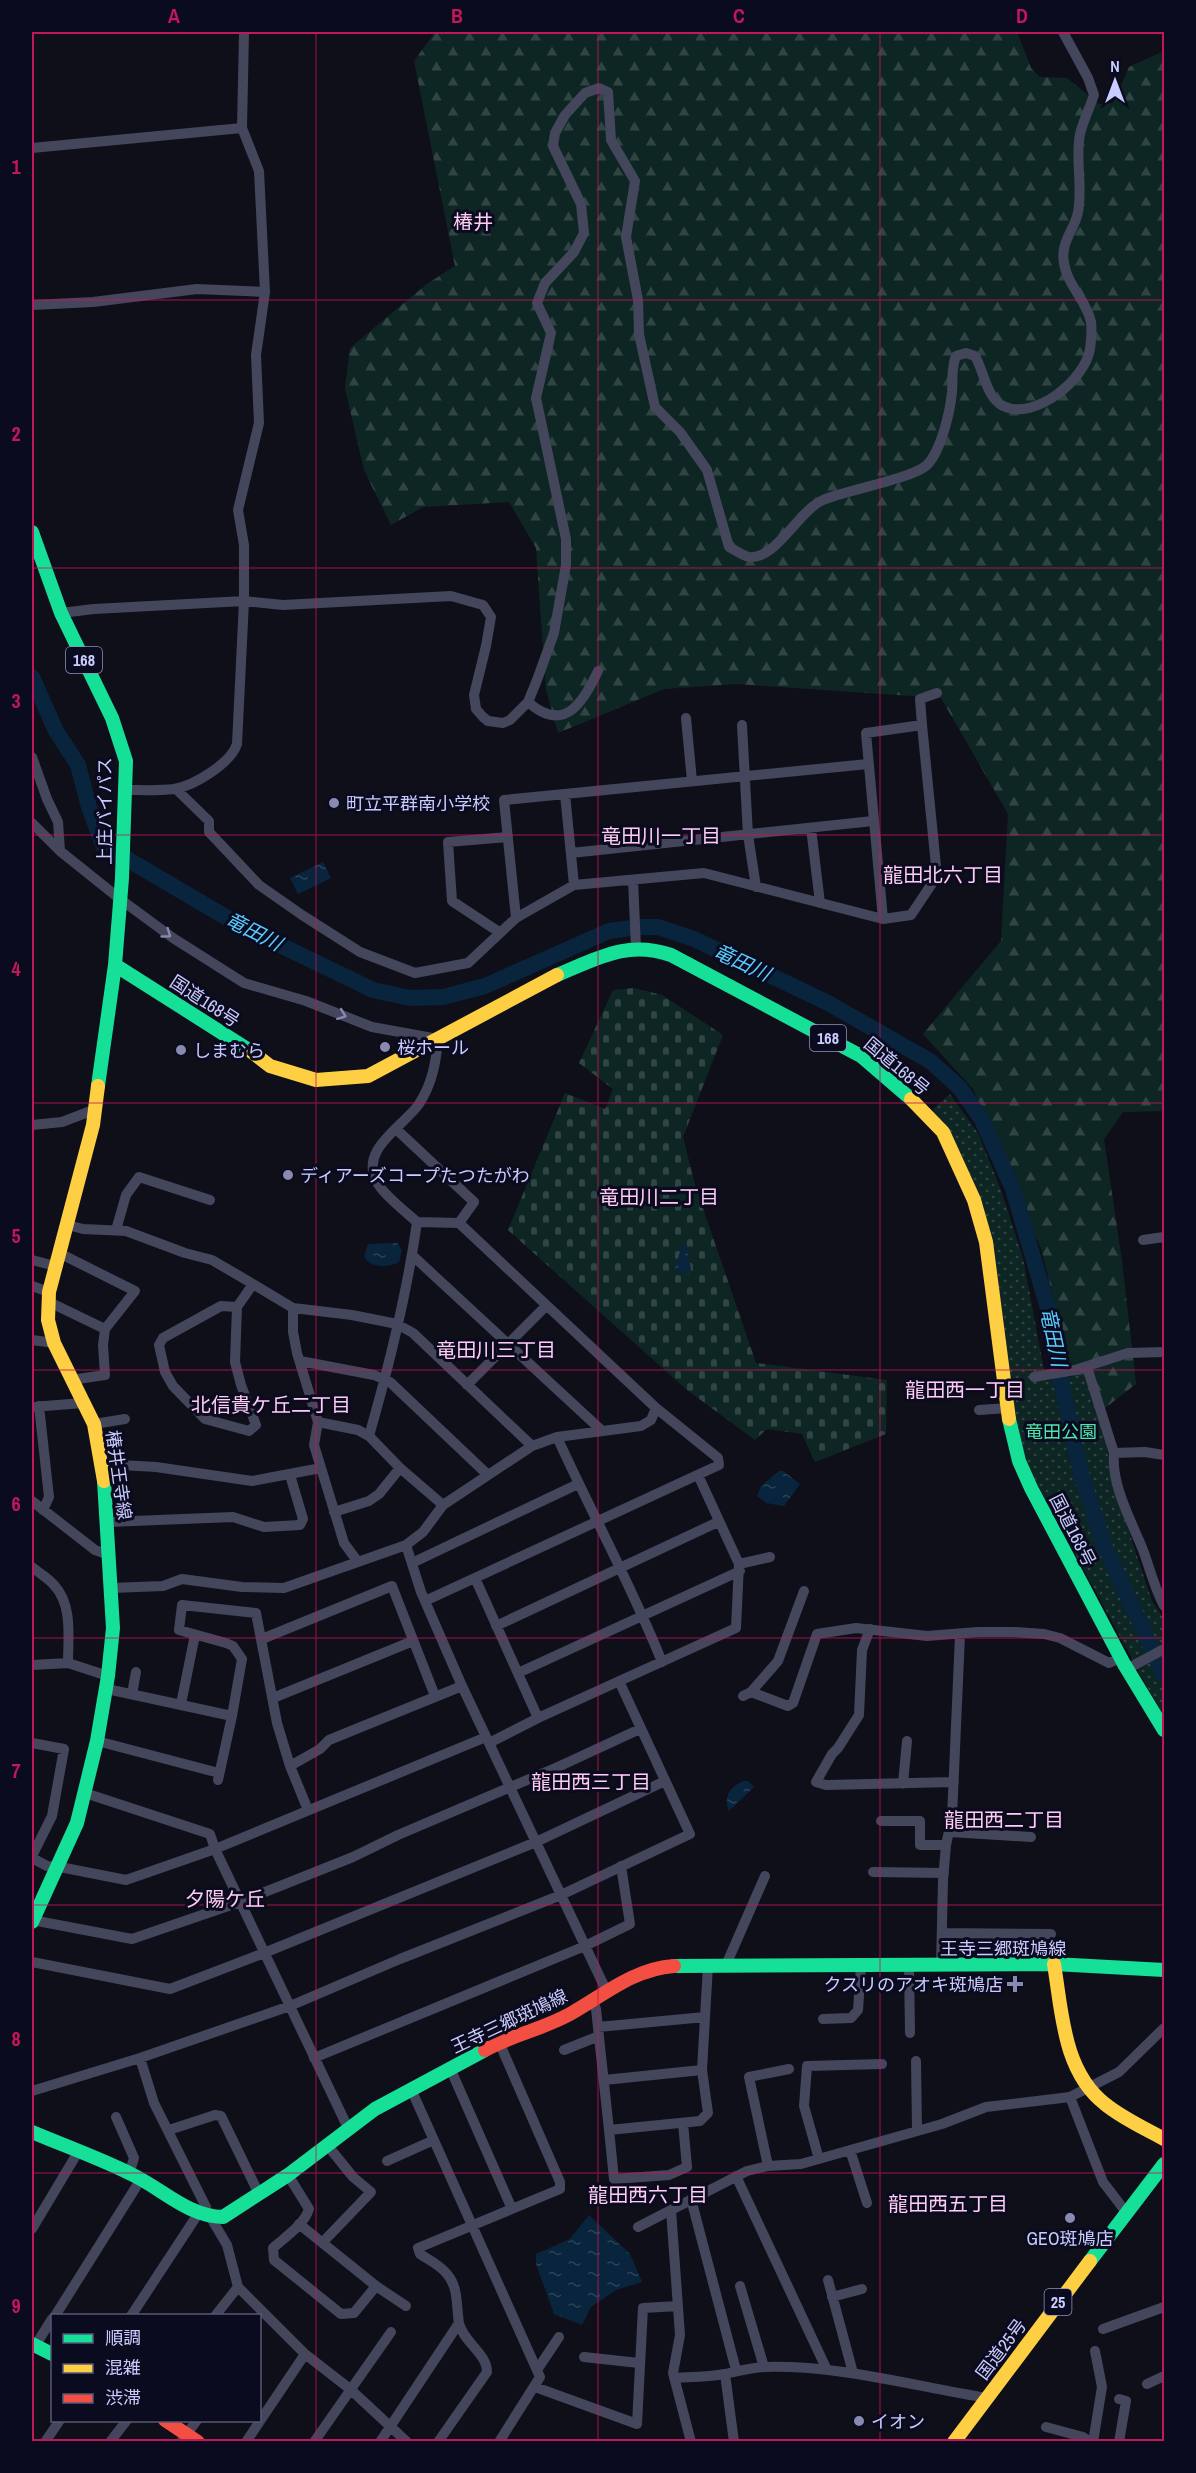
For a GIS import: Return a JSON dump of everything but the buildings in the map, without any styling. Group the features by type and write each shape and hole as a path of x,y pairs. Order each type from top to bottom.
{"main road":[{"name":"上庄バイパス","path":"32,532 61,613 119,735 126,761 122,878 115,965"},
{"name":"国道168号","path":"115,965 245,1047 270,1066 316,1080 368,1076 542,981 637,941 671,955 861,1056 898,1087 943,1131 974,1200 986,1242 1011,1430 1020,1461 1031,1488 1164,1731"},
{"name":"椿井王寺線","path":"32,1920 69,1842 85,1793 108,1682 113,1628 103,1464 94,1424 54,1343 48,1320 49,1297 57,1259 68,1225 96,1109 100,1064 115,965"},
{"name":"王寺三郷斑鳩線","path":"205,2216 224,2217 288,2175 375,2109 450,2068 499,2042 569,2015 606,1990 639,1974 670,1966 1054,1964 1164,1970"},
{"path":"1054,1964 1071,2055 1081,2076 1103,2103 1164,2139"},
{"path":"32,2132 135,2177 205,2216"},
{"name":"国道25号","path":"954,2442 1164,2164"},
{"path":"33,2345 51,2354"},
{"path":"166,2422 189,2439"}],"street":[{"path":"126,790 176,789 217,770 234,754 237,744 242,684 244,601 244,545 238,510 259,423 256,355 265,292 259,171 242,128 244,32"},
{"path":"61,613 94,609 244,601 283,605 451,596 483,605 491,617 474,695 476,709 489,722 503,723 510,720 528,702 554,633 566,565 566,539 536,398 551,333 537,303 545,283 574,252 584,233 580,204 553,146 555,133 565,115 585,93 599,88 608,92 611,140 635,181 626,237 638,300 639,334 655,407 680,432 707,470 729,547 748,557 766,555 807,511 821,501 904,476 926,466 936,450 947,418 952,391 952,366 956,356 966,353 975,356 990,394 1004,406 1025,409 1054,397 1075,380 1083,369 1089,350 1090,321 1064,263 1065,240 1078,214 1081,185 1080,134 1094,95 1063,32"},
{"path":"32,148 242,128"},
{"path":"32,305 93,302 196,289 265,292"},
{"path":"528,702 547,714 560,716 567,713 574,709 587,694 598,671"},
{"path":"176,789 209,821 209,832 259,885 360,952 415,974 468,963 516,918 574,885 704,873 884,919 911,915 937,876 920,699 936,693"},
{"path":"686,718 692,782"},
{"path":"742,725 748,835 756,887"},
{"path":"884,919 866,733 922,725"},
{"path":"32,757 58,822 60,851"},
{"path":"516,918 504,800 868,764"},
{"path":"565,794 574,885"},
{"path":"571,853 873,821"},
{"path":"32,824 60,851 120,898 173,938 244,984 306,1001 372,1027 438,1039 436,1066 418,1105 382,1141 375,1154 374,1168 377,1183 417,1222 459,1223 656,1408 718,1458 719,1465 425,1601"},
{"path":"811,828 819,903"},
{"path":"499,932 453,901 448,842 508,837"},
{"path":"633,880 637,941"},
{"path":"32,1125 62,1122 96,1109"},
{"path":"396,1129 474,1202 459,1223"},
{"path":"116,1230 126,1195 139,1177 210,1200"},
{"path":"369,1436 413,1256 417,1222"},
{"path":"68,1225 83,1229 126,1231 185,1253 212,1260 293,1308 352,1315 397,1324 413,1333 532,1446"},
{"path":"1143,1240 1164,1237"},
{"path":"413,1256 600,1430"},
{"path":"32,1260 57,1259 135,1291 105,1329 105,1375 71,1380"},
{"path":"237,1308 221,1306 164,1338 159,1345 165,1372 173,1386 205,1419 249,1431 256,1425 241,1385 236,1362 237,1308 253,1284"},
{"path":"32,1286 105,1329"},
{"path":"467,1384 546,1306"},
{"path":"293,1308 293,1332 318,1422 314,1444 344,1544 358,1562"},
{"path":"32,1340 54,1343"},
{"path":"1034,1377 1076,1370 1128,1353 1164,1352"},
{"path":"300,1361 374,1375 390,1382 488,1474"},
{"path":"1087,1367 1114,1453 1113,1463 1125,1508 1164,1606"},
{"path":"43,1510 49,1497 35,1406 83,1403"},
{"path":"111,1588 163,1586 182,1579 242,1587 284,1588 406,1545 423,1532 443,1505 532,1446 557,1437 641,1426 651,1420 656,1408"},
{"path":"979,1410 1008,1408"},
{"path":"94,1424 125,1419"},
{"path":"318,1422 358,1430 369,1436 400,1468 443,1505"},
{"path":"557,1437 578,1484 622,1568 662,1662"},
{"path":"1114,1453 1145,1452 1164,1455"},
{"path":"103,1464 156,1467 252,1481 321,1468"},
{"path":"334,1512 369,1501 379,1494 400,1468"},
{"path":"108,1522 233,1517 264,1527 300,1525 303,1519 290,1474"},
{"path":"32,1743 64,1749 52,1816 32,1857 55,1868 126,1880 215,1849 488,1740 736,1628 740,1567 698,1475"},
{"path":"412,1563 578,1484"},
{"path":"32,1501 95,1550 109,1555"},
{"path":"496,1626 718,1522"},
{"path":"406,1545 425,1601 462,1686 606,1990"},
{"path":"518,1673 644,1616 740,1567 770,1557"},
{"path":"32,1567 54,1585 64,1600 68,1613 68,1663"},
{"path":"475,1578 538,1718"},
{"path":"262,1639 392,1586 435,1696"},
{"path":"804,1591 778,1661 747,1694 788,1706 793,1703 817,1634 856,1628 918,1636 978,1632 1044,1634 1060,1638 1109,1663 1126,1664 1164,1649"},
{"path":"97,1741 218,1777 242,1659 233,1646 179,1630 182,1605 256,1613 277,1723 290,1766 308,1810"},
{"path":"870,1629 862,1650 858,1715 816,1782 826,1785 954,1782"},
{"path":"181,1704 195,1635"},
{"path":"941,1966 944,1873 954,1782 960,1635"},
{"path":"273,1698 413,1641"},
{"path":"32,1665 68,1663 132,1694 232,1716"},
{"path":"132,1694 136,1672"},
{"path":"32,2091 140,2058 290,2006 561,1894 690,1834 619,1681"},
{"path":"290,1766 320,1749 329,1740 462,1686"},
{"path":"32,1920 132,1939 240,1902 354,1857 398,1835 511,1788 640,1729"},
{"path":"903,1784 907,1741"},
{"path":"32,1962 170,1989 536,1842 666,1781"},
{"path":"85,1793 210,1834 215,1849 349,2130"},
{"path":"880,1821 920,1821 920,1845 946,1845"},
{"path":"950,1832 1031,1837"},
{"path":"315,2058 585,1946 630,1924 621,1866"},
{"path":"873,1872 944,1873"},
{"path":"726,1965 765,1876"},
{"path":"942,1933 1051,1934"},
{"path":"609,2130 700,2121 708,2113 702,2070 708,1965"},
{"path":"823,2019 851,2018 858,2010 861,1966"},
{"path":"909,1966 910,2033"},
{"path":"593,2000 599,2032 614,2179 669,2175 687,2167 683,2123"},
{"path":"564,2050 599,2032 705,2018"},
{"path":"638,2227 736,2176 768,2166 801,2164 917,2131 986,2107 1070,2097 1119,2072 1164,2028"},
{"path":"438,2442 487,2372 487,2364 459,2323 455,2289 448,2274 420,2254 418,2248 558,2191 560,2182 499,2042"},
{"path":"132,2314 205,2216 206,2207 154,2103 140,2058"},
{"path":"916,2061 917,2131"},
{"path":"819,2159 804,2106 807,2066 882,2064"},
{"path":"450,2068 512,2209"},
{"path":"768,2166 749,2077 789,2069"},
{"path":"604,2080 702,2070"},
{"path":"411,2089 540,2377 504,2440"},
{"path":"1070,2097 1103,2182 1126,2212"},
{"path":"169,2130 215,2115 221,2116 259,2194"},
{"path":"56,2314 135,2177 134,2158 116,2117"},
{"path":"387,2161 434,2140"},
{"path":"323,2242 371,2192 353,2177 328,2146"},
{"path":"850,2150 867,2203"},
{"path":"32,2229 78,2152"},
{"path":"288,2175 309,2209 306,2218 273,2248 274,2260 341,2314 354,2313 376,2286"},
{"path":"736,2176 827,2370"},
{"path":"691,2199 736,2370"},
{"path":"671,2210 680,2335 673,2373 691,2442"},
{"path":"205,2216 227,2245 238,2288 259,2314"},
{"path":"299,2224 376,2286 406,2306"},
{"path":"828,2280 853,2373"},
{"path":"740,2286 764,2367"},
{"path":"217,2314 238,2288"},
{"path":"832,2297 862,2289"},
{"path":"536,2386 637,2424 642,2308 678,2307"},
{"path":"1103,2329 1164,2307"},
{"path":"262,2318 350,2389 407,2442"},
{"path":"33,2345 51,2321"},
{"path":"380,2442 459,2323"},
{"path":"314,2442 391,2332"},
{"path":"537,2370 559,2337"},
{"path":"1046,2427 1083,2437 1091,2442 1102,2387 1095,2351"},
{"path":"261,2419 304,2354"},
{"path":"584,2357 639,2363"},
{"path":"674,2378 725,2374 736,2370 764,2367 827,2370 874,2376 923,2388 987,2398"},
{"path":"725,2374 734,2442"},
{"path":"1147,2384 1164,2376"},
{"path":"1119,2399 1126,2401 1119,2442"},
{"path":"45,2442 59,2422"},
{"path":"110,2442 126,2422"},
{"path":"189,2439 197,2422"},
{"path":"246,2442 259,2422"}],"green space":[{"path":"435,32 1017,32 1031,68 1040,77 1067,78 1099,104 1113,103 1129,67 1164,51 1164,1111 1123,1112 1104,1139 1122,1261 1136,1384 1100,1412 1077,1398 1041,1248 1023,1211 973,1089 923,1034 1001,941 1008,814 941,698 736,684 664,689 558,733 546,690 536,548 509,502 423,507 391,525 364,470 345,388 350,348 427,284 455,266 414,61"},
{"path":"634,988 662,995 723,1035 683,1137 695,1185 756,1363 887,1380 886,1434 815,1462 802,1434 767,1429 755,1440 687,1390 508,1230 565,1093 605,1109 613,1089 579,1063 613,990"},
{"name":"竜田公園","path":"950,1094 978,1133 1001,1190 1023,1258 1046,1381 1085,1374 1104,1426 1109,1462 1125,1520 1152,1601 1164,1619 1164,1718 1033,1476 1019,1441 995,1261 932,1110"}],"water":[{"path":"323,862 331,878 298,894 290,878"},
{"path":"397,1243 402,1250 399,1262 380,1266 367,1261 364,1257 368,1244"},
{"path":"682,1244 686,1246 691,1269 689,1275 675,1269"},
{"path":"779,1471 783,1471 800,1484 784,1506 766,1503 757,1496 761,1486"},
{"path":"744,1781 748,1781 754,1787 729,1811 727,1797 729,1793"},
{"path":"589,2215 630,2254 642,2282 616,2290 591,2307 582,2325 554,2314 536,2264 536,2254 570,2239"}],"waterway":[{"name":"竜田川","path":"32,677 56,731 78,765 89,807 103,845 241,926 373,990 410,998 443,997 485,986 609,931 658,927 694,939 828,1003 930,1061 960,1088 982,1120 1013,1189 1050,1315 1059,1372 1080,1470 1104,1545 1164,1675"}],"traffic: fast":[{"path":"32,532 61,613 112,718 126,761 122,878 115,965 252,1052"},
{"path":"557,975 599,957 626,950 640,949 671,955 861,1056 911,1099"},
{"path":"98,1086 115,965"},
{"path":"1009,1419 1019,1461 1031,1488 1124,1664 1164,1730"},
{"path":"32,1922 77,1823 97,1741 108,1676 113,1628 104,1481"},
{"path":"674,1966 1054,1964 1164,1970"},
{"path":"32,2132 131,2174 198,2212 223,2217 288,2175 375,2109 485,2050"},
{"path":"1090,2261 1164,2164"},
{"path":"32,2344 51,2354"}],"traffic: slow":[{"path":"252,1052 270,1066 316,1080 368,1076 557,975"},
{"path":"98,1086 93,1125 49,1292 48,1320 54,1343 94,1424 104,1481"},
{"path":"911,1099 943,1132 974,1200 986,1242 1009,1419"},
{"path":"1054,1964 1067,2040 1080,2075 1105,2104 1133,2123 1164,2139"},
{"path":"954,2442 1090,2261"}],"traffic: jam":[{"path":"485,2050 560,2019 632,1977 659,1968 674,1966"},
{"path":"168,2422 198,2442"}],"place":[{"name":"町立平群南小学校","path":"334,803"},
{"name":"桜ホール","path":"385,1047"},
{"name":"しまむら","path":"181,1050"},
{"name":"ディアーズコープたつたがわ","path":"288,1175"},
{"name":"クスリのアオキ斑鳩店","path":"1015,1984"},
{"name":"GEO斑鳩店","path":"1070,2218"},
{"name":"イオン","path":"859,2421"}],"district":[{"name":"椿井","path":"473,221"},
{"name":"竜田川一丁目","path":"661,835"},
{"name":"龍田北六丁目","path":"943,874"},
{"name":"竜田川二丁目","path":"659,1196"},
{"name":"竜田川三丁目","path":"496,1349"},
{"name":"龍田西一丁目","path":"965,1389"},
{"name":"北信貴ケ丘二丁目","path":"271,1404"},
{"name":"龍田西三丁目","path":"591,1781"},
{"name":"龍田西二丁目","path":"1004,1819"},
{"name":"夕陽ケ丘","path":"225,1898"},
{"name":"龍田西六丁目","path":"648,2194"},
{"name":"龍田西五丁目","path":"948,2203"}]}
